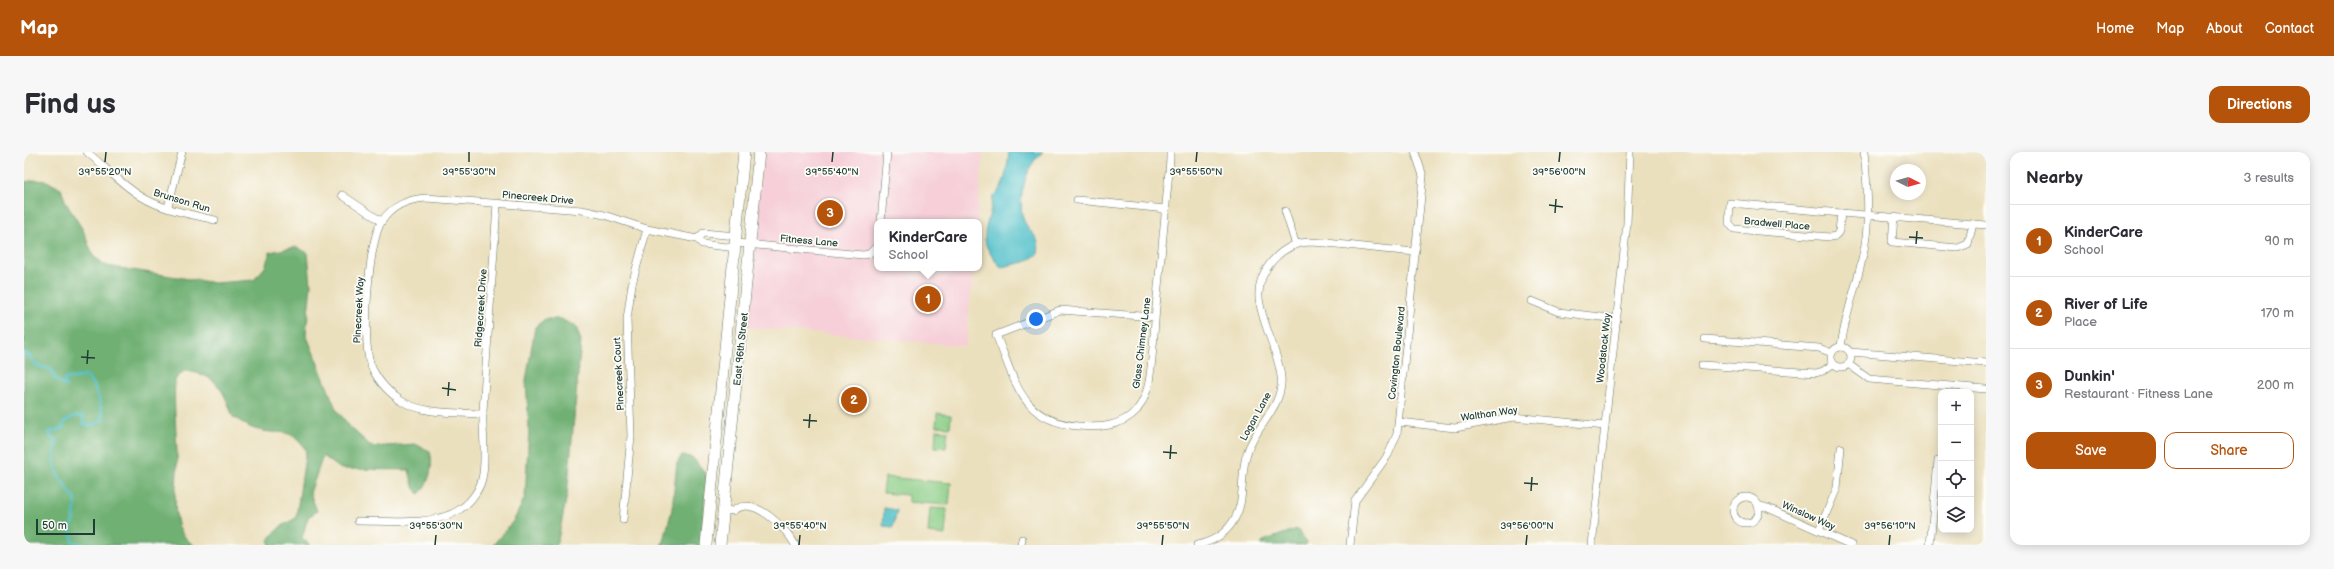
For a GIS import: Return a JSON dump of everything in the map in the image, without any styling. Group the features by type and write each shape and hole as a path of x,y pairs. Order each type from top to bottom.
{"main road":[{"name":"East 96th Street","path":"706,545 744,152"},
{"name":"East 96th Street","path":"720,545 759,152"},
{"path":"716,442 719,470 716,503 724,510"}],"street":[{"name":"Brunson Run","path":"87,152 130,189 150,201 216,220"},
{"path":"168,207 182,152"},
{"path":"881,219 887,152"},
{"name":"Glass Chimney Lane","path":"1155,317 1060,310 996,335 1022,395 1039,415 1059,424 1102,427 1126,418 1143,401 1149,382 1166,209 1170,152"},
{"name":"Covington Boulevard","path":"1350,545 1355,501 1388,455 1397,434 1399,422 1423,176 1415,152"},
{"name":"Woodstock Way","path":"1592,545 1627,223 1630,152"},
{"path":"1841,347 1844,327 1865,245 1868,215 1868,189 1864,152"},
{"path":"342,195 381,221"},
{"name":"Pinecreek Drive","path":"381,221 397,206 418,199 497,203 589,212 646,229 697,239 702,244 736,242"},
{"path":"1077,200 1166,209"},
{"name":"Ridgecreek Drive","path":"358,521 437,519 460,510 475,494 482,478 483,414 497,203"},
{"name":"Bradwell Place","path":"1841,212 1839,231 1833,237 1734,229 1728,223 1730,204 1841,212 1986,225"},
{"path":"1285,211 1296,245"},
{"path":"1894,217 1892,242 1958,248 1968,244 1973,224"},
{"name":"Pinecreek Way","path":"381,221 372,248 366,337 370,362 374,372 390,392 411,406 429,410 483,414"},
{"name":"Pinecreek Court","path":"623,520 631,436 626,341 627,314 632,284 646,229"},
{"name":"Pinecreek Drive","path":"697,239 703,233 736,242"},
{"name":"Fitness Lane","path":"736,242 863,255 869,254 874,249"},
{"name":"Logan Lane","path":"1198,545 1222,534 1233,522 1240,506 1247,453 1278,399 1281,377 1261,308 1260,286 1263,276 1274,260 1281,253 1296,245 1318,243 1416,252"},
{"path":"1532,300 1559,312 1617,319"},
{"path":"1705,339 1819,348 1832,353"},
{"path":"1833,364 1832,353 1835,348 1841,347 1850,352 1983,363"},
{"path":"1833,364 1839,367 1848,364 1851,359 1850,352"},
{"path":"1702,364 1816,373 1823,371 1833,364"},
{"path":"1848,364 1862,375 1869,378 1982,388"},
{"name":"Walthan Way","path":"1399,422 1455,428 1513,417 1605,426"},
{"path":"1819,530 1837,488 1841,448"},
{"path":"1930,545 1938,461"},
{"path":"725,496 737,508"},
{"name":"Winslow Way","path":"1758,505 1851,545"},
{"path":"724,510 733,511 737,508 754,509 774,519 792,538 795,545"}],"shaded area":[{"path":"763,152 983,152 977,219 874,219 874,271 973,271 966,346 745,327"}],"green space":[{"path":"36,180 47,181 61,189 66,203 83,230 93,256 107,266 215,283 254,280 265,267 270,252 296,247 308,253 311,285 306,334 336,409 351,428 372,447 415,444 430,451 432,462 430,474 426,484 419,494 413,486 409,470 341,469 323,456 310,493 317,511 308,517 302,538 310,545 270,545 268,540 280,527 296,518 306,450 300,442 290,434 267,432 249,427 233,417 222,391 211,379 195,373 184,371 175,380 177,472 175,504 176,517 180,530 186,539 194,545 24,545 24,182"},
{"path":"545,319 561,319 576,327 581,341 567,495 557,545 493,545 514,520 525,497 529,429 526,381 535,327"},
{"path":"937,413 951,415 950,427 936,426"},
{"path":"936,430 948,431 946,448 935,447"},
{"path":"682,455 693,458 707,475 701,545 661,545 664,541 672,509 677,463"},
{"path":"885,477 951,483 949,505 908,502 908,495 883,493"},
{"path":"930,508 947,509 945,535 928,533"},
{"path":"1297,529 1307,542 1306,545 1261,545 1263,541"}],"water":[{"path":"1009,152 1043,152 1037,157 1027,174 1021,204 1024,221 1037,239 1039,248 1038,254 1025,262 1001,267 992,257 987,248 985,234 993,197 1001,188 1005,176"},
{"path":"884,508 897,510 893,527 883,526"}],"waterway":[{"path":"24,354 27,353 36,365 52,370 55,379 66,386 64,379 86,376 94,386 98,396 103,420 90,426 83,423 83,416 75,416 64,422 63,428 49,432 52,439 57,440 54,459 57,473 76,500 73,521 70,529 73,542 87,545"}],"place":[{"name":"Dunkin'","path":"830,213"},
{"name":"KinderCare","path":"928,299"},
{"name":"River of Life","path":"854,400"}]}
